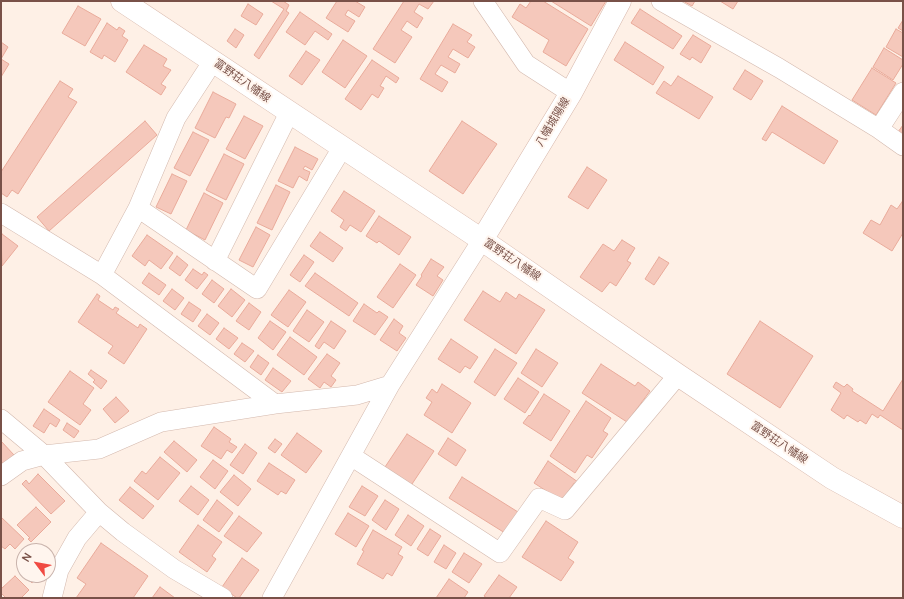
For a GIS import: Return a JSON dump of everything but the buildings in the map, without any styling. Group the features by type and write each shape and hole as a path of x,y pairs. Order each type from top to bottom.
{"main road":[{"name":"富野荘八幡線","path":"122,1 482,240 832,478 903,517"},
{"name":"八幡城陽線","path":"482,240 570,93 620,1"}],"street":[{"path":"484,1 526,64 570,93"},
{"path":"661,1 779,68 879,129 903,146"},
{"path":"102,275 138,208 176,118 213,60"},
{"path":"879,129 903,92"},
{"path":"215,261 289,113"},
{"path":"138,208 257,289 342,148"},
{"path":"1,213 102,275 275,404"},
{"path":"272,598 390,385 482,240"},
{"path":"351,456 500,553 539,498 566,510 678,374"},
{"path":"1,476 22,461 44,455 99,449 161,422 275,404 357,395 390,385"},
{"path":"1,419 44,455 99,512 123,532 174,568 223,598"},
{"path":"52,598 59,570 77,538 99,512"}]}
